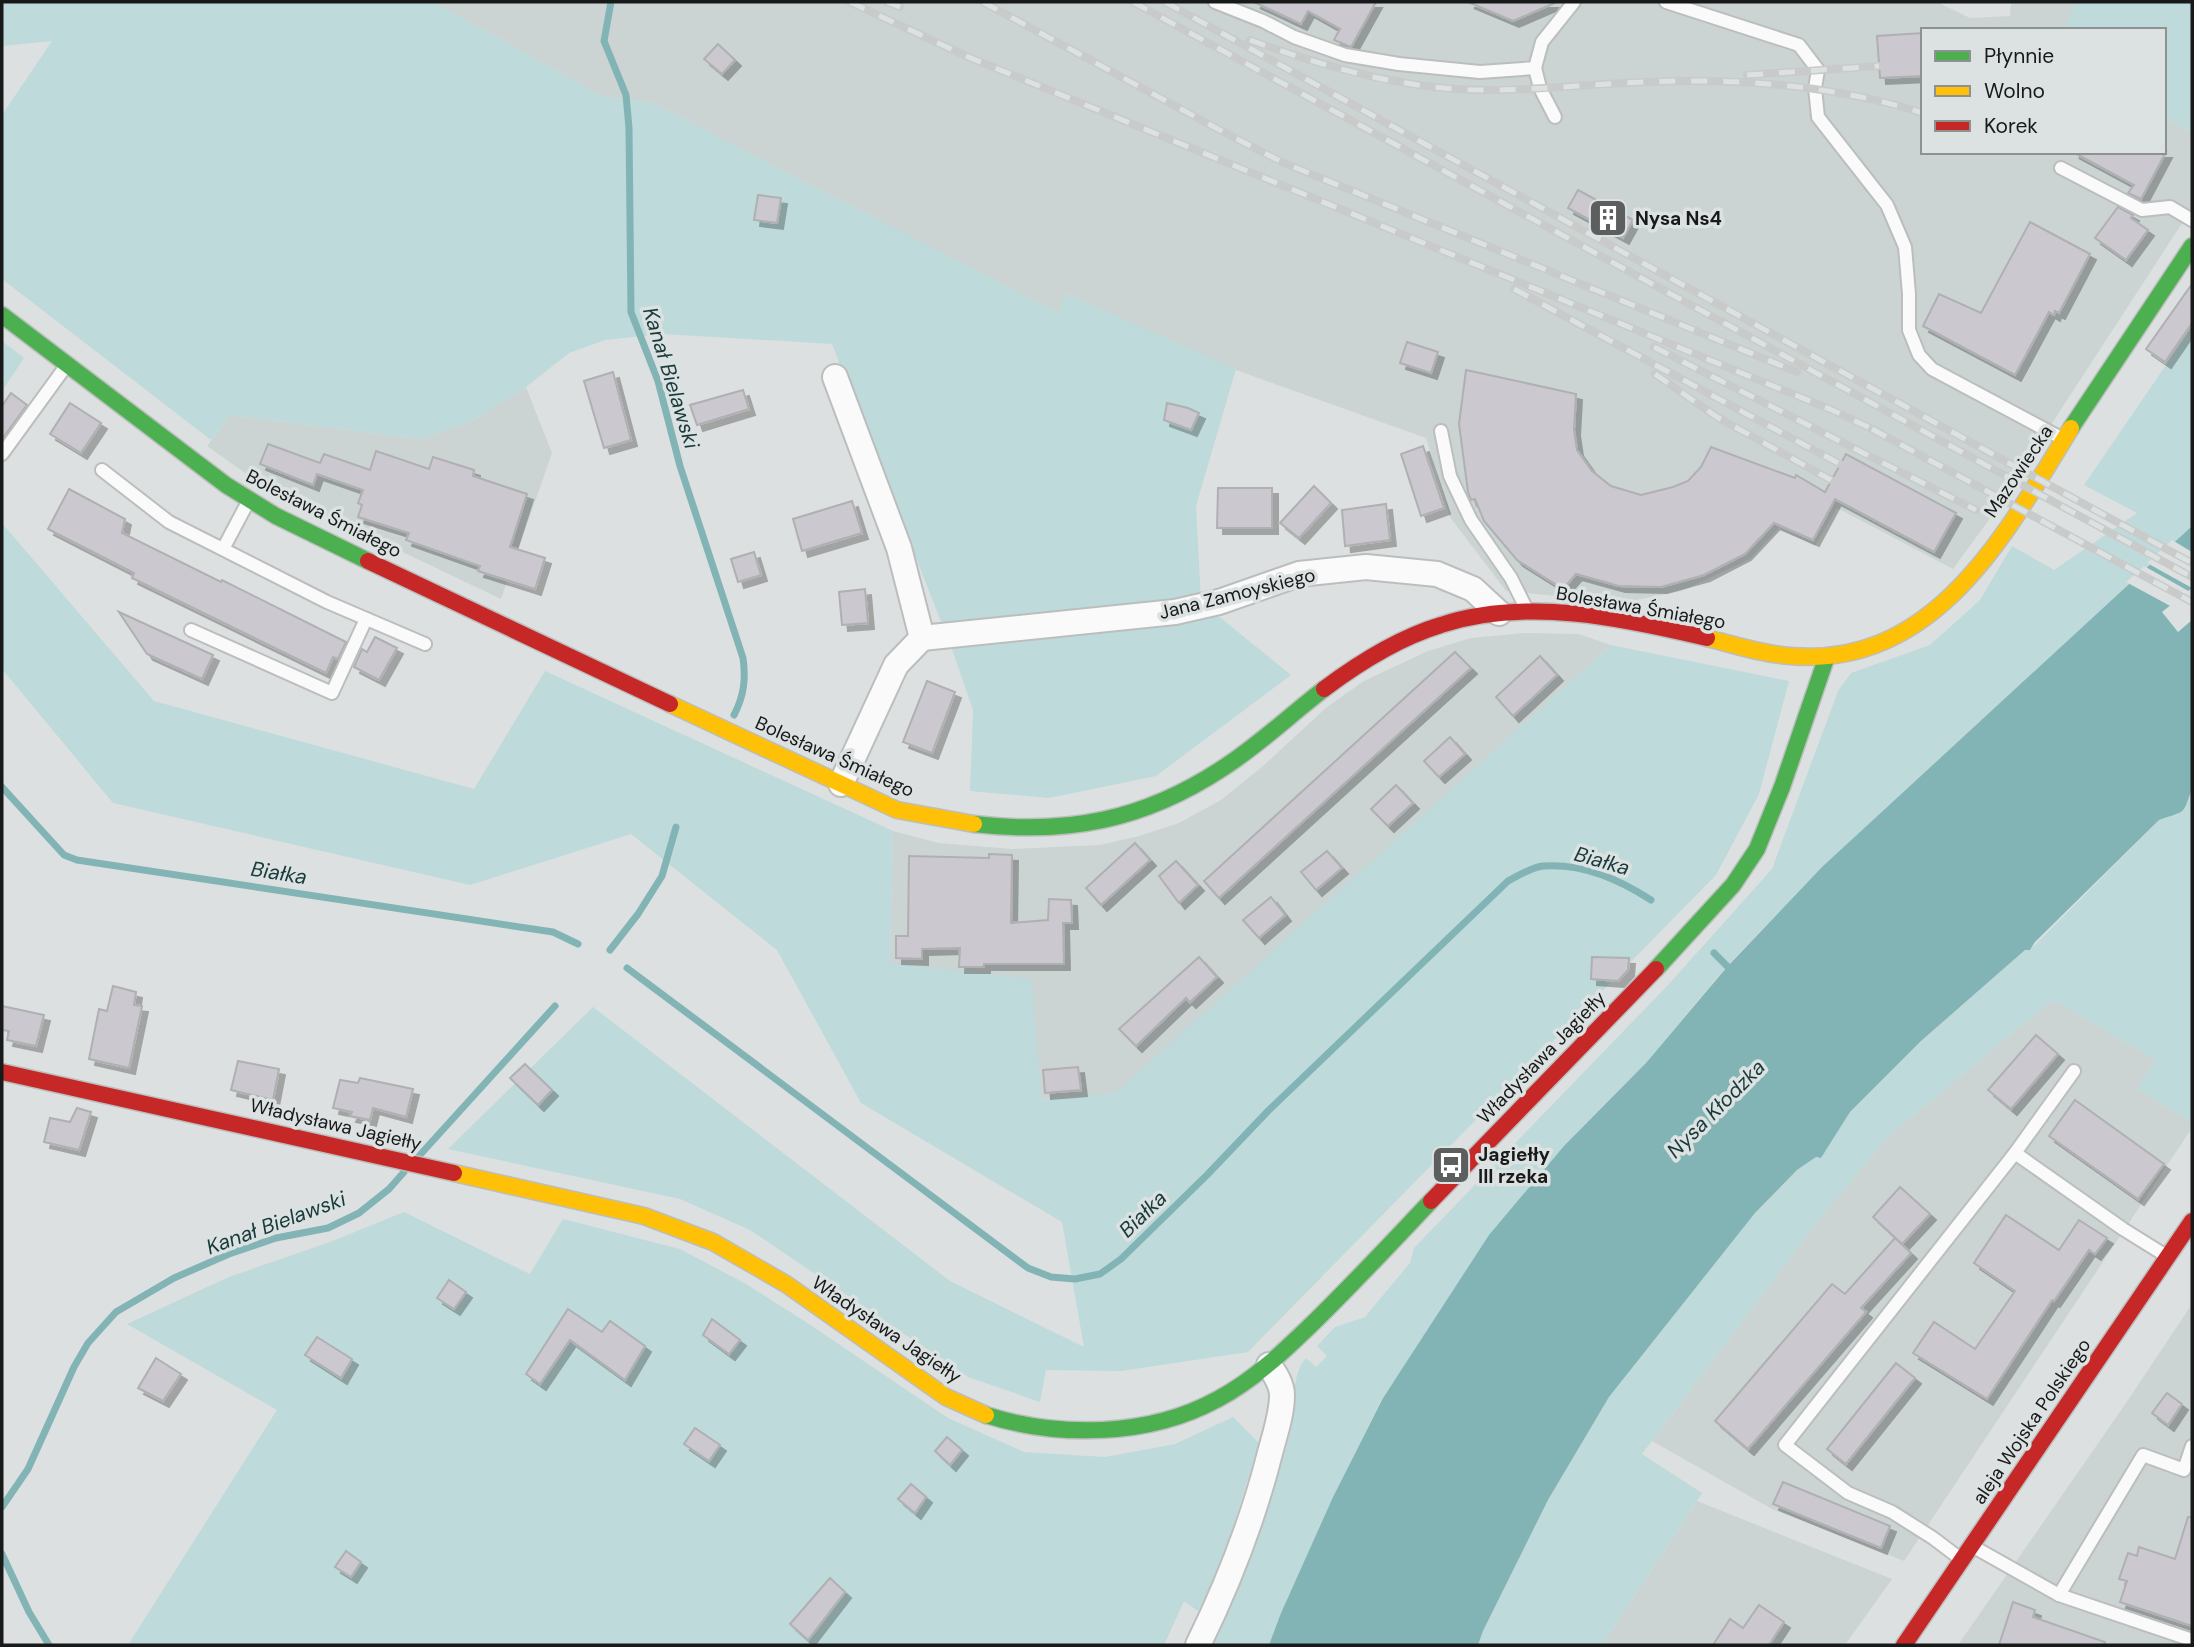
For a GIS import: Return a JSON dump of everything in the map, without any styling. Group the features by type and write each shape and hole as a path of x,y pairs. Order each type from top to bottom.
{"street":[{"name":"Mazowiecka","path":"1827,656 1847,653 1893,638 1913,628 1950,599 2008,525 2192,246"},
{"name":"Bolesława Śmiałego","path":"2,316 226,485 276,516 897,810 971,825 1032,830 1085,826 1129,816 1167,801 1231,765 1310,700 1384,648 1413,634 1468,617 1527,611 1564,612 1693,635 1775,654 1798,657 1827,656"},
{"path":"835,377 899,548 922,638 896,665 841,784"},
{"name":"Jana Zamoyskiego","path":"922,638 1175,612 1219,602 1299,574 1366,567 1437,574 1473,589 1499,613"},
{"name":"Władysława Jagiełły","path":"2,1072 644,1216 687,1230 755,1265 947,1397 968,1407 1024,1424 1049,1428 1084,1429 1142,1424 1214,1402 1269,1366 1679,946 1733,885 1756,849 1773,809 1827,656"},
{"name":"aleja Wojska Polskiego","path":"1904,1645 2192,1223"},
{"path":"1198,1645 1227,1581 1263,1480 1278,1423 1282,1393 1278,1379 1269,1366"}],"lane":[{"path":"1216,2 1294,37 1345,55 1399,64 1480,72 1535,68"},
{"path":"1555,117 1540,88 1535,68 1542,42 1574,2"},
{"path":"1665,2 1799,45 1818,70 1815,89 1818,117 1887,205 1905,247 1909,330 1919,355 1932,369 2064,440"},
{"path":"2061,168 2142,211 2171,207 2192,220"},
{"path":"2,454 66,365"},
{"path":"1441,431 1450,476 1471,520 1511,578 1527,611"},
{"path":"102,470 169,522 327,602 425,644"},
{"path":"223,549 249,499"},
{"path":"191,630 331,693 366,619"},
{"path":"1962,1560 1927,1533 1892,1512 1848,1493 1785,1445 2015,1153 2074,1071"},
{"path":"2015,1153 2123,1229 2168,1257"},
{"path":"2059,1595 2143,1455 2184,1470 2192,1447"},
{"path":"1972,1546 2059,1595 2192,1640"}],"shaded area":[{"path":"2,2 434,2 604,97 651,102 1059,313 1065,293 1236,369 1196,506 1201,602 1291,675 1156,776 1049,798 970,791 973,710 953,652 832,344 663,334 605,340 569,353 526,387 474,420 421,439 230,415 211,440 2,279 2,115 52,41 2,46"},
{"path":"434,2 1937,2 1970,18 2010,16 2011,2 2076,2 2065,28 1921,28 1921,154 2166,154 2166,118 2192,133 2192,208 1991,517 1953,569 1837,508 1815,546 1779,528 1750,559 1682,591 1636,600 1587,599 1506,591 1450,517 1426,438 1236,370 1065,293 1060,314 651,102 604,97"},
{"path":"2076,2 2192,2 2192,133 2166,118 2166,28 2065,28"},
{"path":"2192,327 2192,526 1822,867 1727,966 1436,1318 1383,1397 1333,1497 1269,1645 1207,1645 1243,1566 1274,1486 1293,1421 1297,1374 1306,1358 1316,1367 1327,1356 1317,1346 1335,1327 1365,1317 1410,1263 1414,1248 1668,985 1772,869 1838,691 1851,673 1930,645 1980,600 2012,546 2054,570 2137,513 2084,485"},
{"path":"2,341 24,358 2,391"},
{"path":"526,387 552,453 501,599 262,485 207,446 230,415 421,439 474,420"},
{"path":"2,523 154,701 474,789 545,671 893,831 890,963 1031,979 1042,1100 1116,1092 1611,645 1789,681 1759,794 1716,875 1248,1352 1121,1371 1046,1370 1040,1402 968,1377 750,1230 680,1199 448,1149 593,1007 950,1281 1084,1347 1062,1222 861,1103 777,950 631,834 470,885 113,803 2,669"},
{"path":"1524,633 1579,634 1611,645 1116,1093 1041,1100 890,963 893,831 939,843 1012,849 1100,845 1139,836 1179,823 1221,800 1263,766 1327,707 1364,681 1428,651 1471,638"},
{"path":"2192,789 2192,1122 2137,1089 2155,1060 2059,1003 2051,1001 1889,1136 1821,1217 1642,1454 1702,1493 1602,1645 1478,1645 1548,1500 1609,1397 1755,1213 1797,1170 1816,1157 1821,1158 1850,1112 1921,1041 2025,950 2030,950 2159,820 2183,810"},
{"path":"2051,1001 2059,1003 2155,1060 2137,1089 2192,1122 2192,1128 1904,1561 1772,1509 1652,1441 1821,1217 1889,1136"},
{"path":"404,1212 530,1274 563,1219 680,1249 746,1284 948,1418 1024,1452 1105,1457 1175,1444 1233,1417 1259,1443 1221,1565 1198,1611 1184,1601 1164,1645 128,1645 277,1410 127,1324 229,1277 330,1242"},
{"path":"2192,1304 2192,1645 1958,1645 2124,1406"},
{"path":"1697,1501 1892,1579 1845,1645 1602,1645"}],"water":[{"name":"Nysa Kłodzka","path":"2192,526 2192,588 2162,612 2178,632 2192,620 2192,789 2183,810 2159,820 2030,950 2025,950 1921,1041 1850,1112 1821,1158 1816,1157 1797,1170 1755,1213 1609,1397 1548,1500 1478,1645 1269,1645 1333,1497 1383,1398 1489,1235 1564,1146 1646,1063 1727,967 1822,867"}],"pier":[{"path":"2172,540 2192,552 2192,588 2147,563"},
{"path":"2144,566 2192,593 2174,608 2126,582"}],"building":[{"path":"1254,2 1376,2 1351,47 1334,40 1340,29 1308,11 1301,24"},
{"path":"1468,2 1557,2 1513,21"},
{"path":"1921,33 1921,76 1880,78 1877,36"},
{"path":"718,44 735,60 722,74 704,59"},
{"path":"2077,154 2165,154 2141,199 2128,193 2134,185"},
{"name":"Nysa Ns4","path":"1578,190 1633,220 1623,238 1568,208"},
{"path":"758,195 781,198 777,223 754,220"},
{"path":"2118,207 2133,215 2131,218 2148,230 2126,260 2095,238"},
{"path":"2030,222 2090,254 2059,313 2055,311 2054,315 2049,312 2015,375 1923,326 1939,294 1981,313"},
{"path":"2192,284 2192,323 2165,362 2146,349"},
{"path":"1407,342 1438,352 1431,373 1400,363"},
{"path":"1466,370 1576,394 1574,430 1577,450 1592,471 1611,486 1641,495 1688,481 1701,467 1711,447 1795,478 1796,475 1825,492 1846,454 1956,513 1934,552 1835,499 1813,540 1774,523 1745,554 1704,575 1661,587 1619,586 1576,574 1563,589 1517,560 1484,521 1475,499 1471,500 1459,424"},
{"path":"613,372 631,440 604,448 584,381"},
{"path":"743,390 749,409 697,425 690,405"},
{"path":"11,393 27,405 2,439 2,406"},
{"path":"70,403 101,423 81,453 50,434"},
{"path":"1167,403 1199,413 1191,430 1164,420"},
{"path":"268,444 320,463 324,454 370,470 376,451 429,469 433,457 474,470 473,476 527,494 510,547 545,558 535,589 478,571 480,566 406,540 409,533 358,517 362,505 358,503 363,490 317,474 313,485 260,464"},
{"path":"1423,446 1444,508 1421,516 1401,454"},
{"path":"1314,486 1331,503 1299,538 1280,523"},
{"path":"1218,488 1272,488 1272,528 1217,528"},
{"path":"69,489 125,519 122,533 346,642 338,659 333,657 326,673 132,578 134,573 48,529"},
{"path":"852,501 862,533 802,551 793,519"},
{"path":"1386,504 1390,540 1345,546 1342,510"},
{"path":"754,552 761,575 738,582 731,559"},
{"path":"865,589 868,623 842,625 839,592"},
{"path":"119,612 213,655 202,679 147,654"},
{"path":"375,637 397,648 379,680 354,667 362,649 367,652"},
{"path":"1455,652 1471,668 1219,898 1204,881"},
{"path":"1540,656 1557,675 1513,716 1496,697"},
{"path":"927,681 955,692 932,753 903,742"},
{"path":"1450,737 1465,754 1439,777 1424,761"},
{"path":"1396,785 1413,803 1388,826 1371,809"},
{"path":"1135,843 1150,860 1101,905 1086,888"},
{"path":"1327,851 1342,868 1316,890 1301,872"},
{"path":"989,854 1012,855 1011,923 1048,920 1049,899 1071,900 1072,923 1063,923 1064,964 984,964 984,967 959,967 960,948 922,949 922,959 896,958 896,936 908,936 909,856 989,858"},
{"path":"1176,861 1198,885 1179,903 1159,876"},
{"path":"1271,897 1285,915 1259,938 1243,920"},
{"path":"1199,957 1217,977 1190,1002 1186,998 1136,1046 1119,1029"},
{"path":"1592,957 1629,958 1628,970 1618,981 1591,979"},
{"path":"113,986 136,992 134,1005 142,1006 129,1068 89,1059 99,1009 107,1011"},
{"path":"2,1006 44,1015 36,1046 7,1040 9,1031 2,1030"},
{"path":"2036,1035 2058,1054 2011,1109 1988,1090"},
{"path":"238,1061 279,1069 273,1100 231,1090"},
{"path":"525,1064 552,1090 538,1105 510,1078"},
{"path":"1078,1067 1081,1090 1045,1093 1043,1070"},
{"path":"360,1078 413,1089 406,1117 373,1108 370,1120 350,1116 352,1112 333,1108 340,1080 358,1083"},
{"path":"2075,1100 2164,1164 2138,1199 2049,1136"},
{"path":"77,1108 91,1112 79,1150 44,1142 50,1118 70,1122"},
{"path":"1900,1187 1930,1214 1902,1244 1873,1217"},
{"path":"2006,1215 2059,1250 2079,1220 2107,1238 2095,1254 2089,1250 2054,1301 2052,1300 1987,1399 1913,1353 1934,1322 1975,1349 2015,1291 1974,1263"},
{"path":"1895,1238 1911,1253 1861,1308 1866,1312 1748,1449 1715,1421 1832,1284 1845,1294"},
{"path":"449,1280 466,1292 454,1309 437,1298"},
{"path":"568,1309 602,1332 610,1321 645,1346 625,1380 570,1340 540,1384 526,1374"},
{"path":"712,1319 740,1340 729,1354 703,1335"},
{"path":"317,1337 352,1359 341,1378 305,1355"},
{"path":"156,1358 181,1374 163,1401 138,1388"},
{"path":"1896,1363 1915,1378 1846,1464 1827,1449"},
{"path":"2167,1393 2182,1404 2168,1425 2152,1413"},
{"path":"695,1428 720,1445 709,1461 684,1444"},
{"path":"947,1437 962,1450 950,1465 935,1451"},
{"path":"1783,1482 1890,1526 1881,1548 1773,1504"},
{"path":"911,1484 926,1497 915,1513 898,1499"},
{"path":"2188,1517 2192,1517 2192,1626 2120,1602 2127,1581 2119,1579 2128,1553 2137,1556 2139,1547 2175,1559"},
{"path":"346,1551 361,1562 351,1577 335,1567"},
{"path":"830,1578 845,1592 808,1640 790,1624"},
{"path":"2013,1602 2035,1610 2033,1617 2105,1642 2104,1645 1999,1645"},
{"path":"1759,1605 1784,1622 1769,1645 1713,1645 1730,1619 1743,1628"}],"waterway":[{"name":"Kanał Bielawski","path":"611,2 604,41 626,95 629,128 631,312 658,381 680,466 743,658 743,687 734,715"},
{"name":"Białka","path":"2,787 64,855 77,860 553,932 578,944"},
{"name":"Kanał Bielawski","path":"610,950 638,914 662,876 676,827"},
{"name":"Białka","path":"627,968 1028,1268 1051,1277 1075,1279 1100,1274 1121,1259 1268,1111 1508,881 1539,867 1572,867 1613,879 1651,900"},
{"name":"Białka","path":"1714,953 1733,972"},
{"name":"Kanał Bielawski","path":"419,1156 555,1006"},
{"name":"Kanał Bielawski","path":"2,1507 28,1469 74,1367 88,1343 116,1312 174,1278 229,1254 276,1238 328,1228 359,1213 389,1189 404,1172"},
{"name":"Kanał Bielawski","path":"2,1554 29,1612 49,1645"}],"railway":[{"path":"850,2 966,56 1832,410 1881,433"},
{"path":"887,2 900,7"},
{"path":"983,2 1284,163 1797,372"},
{"path":"1133,2 2192,577"},
{"path":"1165,2 2192,563"},
{"path":"1250,40 1351,72 1403,83 1455,89 1503,90 1716,81 1820,90 1889,103 1921,112"},
{"path":"1747,75 1879,66"},
{"path":"1514,289 1840,464"},
{"path":"1654,347 1976,510"},
{"path":"1655,374 1717,417 1831,480"},
{"path":"1872,429 2192,602"}],"traffic: fast":[{"path":"2071,428 2192,246"},
{"path":"2,315 226,485 276,516 368,561"},
{"path":"1656,969 1733,885 1757,849 1782,787 1827,656"},
{"path":"974,824 1008,827 1073,825 1104,820 1164,800 1193,786 1236,759 1324,689"},
{"path":"986,1415 1043,1428 1104,1430 1134,1427 1191,1412 1231,1391 1291,1344 1431,1201"}],"traffic: slow":[{"path":"1707,638 1790,656 1841,654 1886,641 1925,617 1960,586 1992,550 2071,428"},
{"path":"670,704 897,810 974,824"},
{"path":"454,1173 644,1216 713,1242 786,1284 946,1397 986,1415"}],"traffic: jam":[{"path":"368,561 670,704"},
{"path":"1324,689 1366,660 1425,630 1473,617 1507,612 1608,618 1707,638"},
{"path":"1431,1201 1656,969"},
{"path":"2,1072 454,1173"},
{"path":"1904,1645 2192,1221"}],"place":[{"name":"Nysa Ns4","path":"1608,218"},
{"name":"Jagiełły III rzeka","path":"1451,1165"}]}
